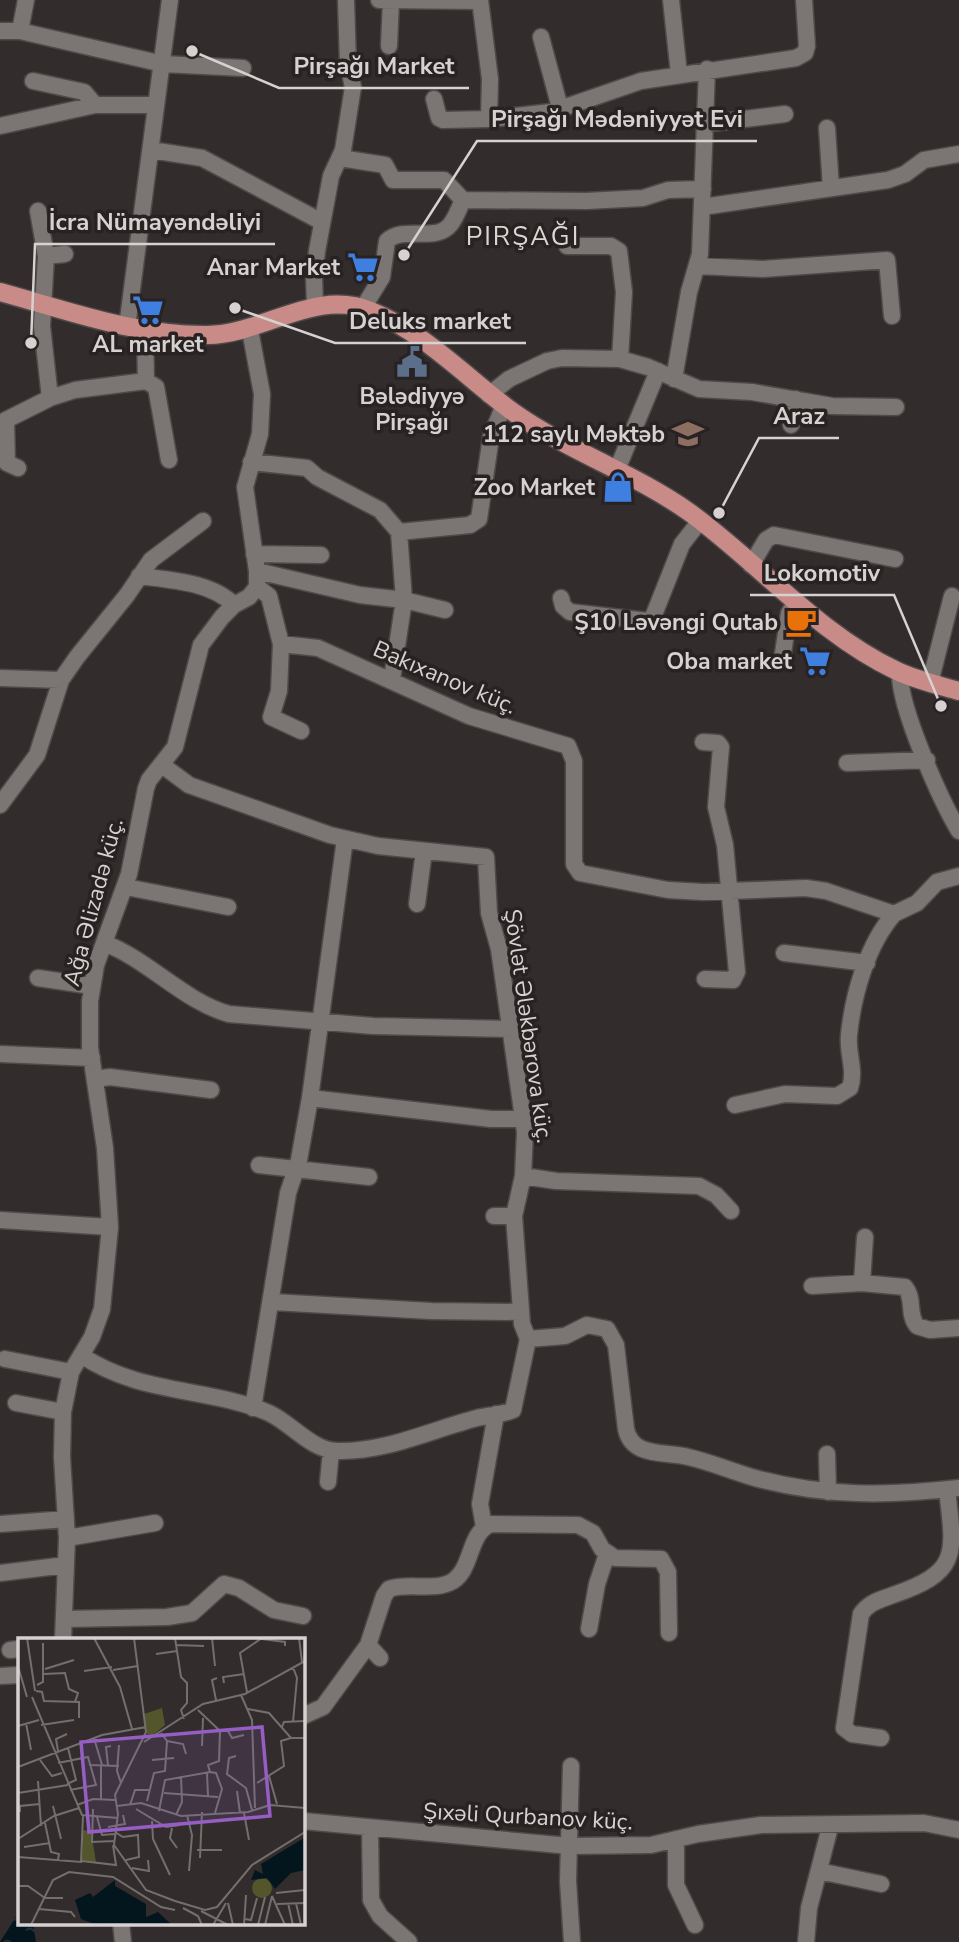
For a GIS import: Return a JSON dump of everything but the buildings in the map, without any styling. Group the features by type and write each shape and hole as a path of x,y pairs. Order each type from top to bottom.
{"main road":[{"path":"0,292 145,331 211,335 250,330 316,305 344,303 363,308 415,337 496,400 552,437 676,504 861,652 900,673 959,691"}],"street":[{"path":"20,31 26,0"},
{"path":"127,327 170,0"},
{"path":"316,305 314,266 331,176 340,159 346,138 353,87 348,64 346,0"},
{"path":"379,0 480,0 490,79 489,119"},
{"path":"389,46 391,0"},
{"path":"671,0 678,74"},
{"path":"434,99 439,117 443,120 517,118 560,108 622,86 706,69 801,57 807,46 804,0"},
{"path":"0,30 20,31 163,64 243,68"},
{"path":"541,37 560,108"},
{"path":"674,379 689,292 697,266 702,207 706,69"},
{"path":"33,81 84,92 95,105"},
{"path":"0,126 95,105 156,105"},
{"path":"705,124 785,114"},
{"path":"827,128 831,188"},
{"path":"151,150 202,158 322,222"},
{"path":"702,207 888,180 905,174 924,160 959,153"},
{"path":"340,159 385,165 393,180 444,180 463,200 586,201 643,198 668,190 702,189"},
{"path":"363,308 382,277 387,241 401,234 442,231 452,223 463,200"},
{"path":"38,211 46,256 42,303 50,398"},
{"path":"567,246 611,246 619,251 624,292 620,359"},
{"path":"46,256 65,254"},
{"path":"697,266 763,268 894,259 892,316"},
{"path":"250,330 262,394 260,434 245,487 257,579 269,596 281,644 279,691 271,718 301,731"},
{"path":"145,331 146,381"},
{"path":"398,532 470,525 479,519 496,400 509,379 547,361 562,358 620,359 658,371 699,389 832,406 896,407"},
{"path":"616,472 658,371"},
{"path":"18,468 7,463 6,421 50,398 75,390 146,381 156,387 169,460"},
{"path":"791,425 796,400"},
{"path":"251,462 307,468 324,481 344,488 380,510 398,532 404,600 392,679"},
{"path":"0,805 37,755 61,680 139,576 162,550 202,521"},
{"path":"561,598 565,610 570,612 648,621 653,617 682,544 700,521"},
{"path":"751,565 765,540 774,535 895,559"},
{"path":"254,554 321,555"},
{"path":"139,576 206,589 226,597 234,605"},
{"path":"257,579 404,600 445,610"},
{"name":"Ağa Əlizadə küç.","path":"63,1638 67,1538 62,1457 63,1412 71,1372 102,1309 110,1227 108,1172 89,1023 92,986 104,943 126,887 146,788 170,756 179,736 201,645 234,605 249,597 257,579"},
{"path":"930,683 952,596"},
{"path":"782,660 789,613 796,602"},
{"name":"Bakıxanov küç.","path":"281,644 318,648 482,721 568,747 574,761 574,863 580,873 668,890 807,888 826,891 894,914"},
{"path":"900,673 901,689 927,760 959,831"},
{"path":"0,678 61,680"},
{"path":"704,741 718,743 721,747 716,807 725,845 736,977 729,981 705,979"},
{"path":"847,763 927,760"},
{"name":"Şövlət Ələkbərova küç.","path":"162,765 189,785 345,839 486,857 489,913 499,949 526,1149 514,1216 521,1312 526,1342"},
{"path":"253,1408 273,1302 288,1193 310,1098 345,839"},
{"path":"417,904 424,851"},
{"path":"735,1105 785,1094 837,1096 850,1088 853,1071 849,1036 867,963 894,914 917,903 937,882 959,876"},
{"path":"126,887 228,907"},
{"path":"104,943 130,955 212,1009 229,1014 436,1029 511,1030"},
{"path":"784,953 867,963"},
{"path":"38,978 92,986"},
{"path":"0,1054 92,1058"},
{"path":"95,1079 110,1077 211,1090"},
{"path":"310,1098 491,1119 523,1119"},
{"path":"259,1165 369,1177"},
{"path":"523,1177 556,1181 699,1186 716,1195 730,1210"},
{"path":"494,1216 514,1216"},
{"path":"0,1220 110,1227"},
{"path":"862,1283 865,1237"},
{"path":"812,1286 862,1283 905,1287 916,1326 930,1330 959,1328"},
{"path":"273,1302 418,1311 521,1312"},
{"path":"81,1355 110,1371 144,1383 253,1408 282,1421 331,1451 384,1446 496,1414 508,1413 516,1407 526,1342 565,1336 587,1325 607,1329 616,1345 628,1441 635,1447 695,1459 755,1478 828,1492 867,1496 953,1489 955,1561 932,1581 873,1602 860,1614 844,1728 852,1734 881,1738"},
{"path":"5,1359 71,1372"},
{"path":"16,1403 63,1412"},
{"path":"304,1716 323,1707 368,1645 384,1596 389,1589 438,1586 453,1581 460,1575 484,1527 480,1504 496,1414"},
{"path":"328,1482 331,1451"},
{"path":"827,1454 828,1492"},
{"path":"0,1524 66,1519"},
{"path":"67,1538 155,1523"},
{"path":"484,1527 504,1523 579,1525 593,1533 607,1554 625,1559 655,1557 666,1565 668,1633"},
{"path":"589,1629 597,1584 607,1554"},
{"path":"0,1573 66,1565"},
{"path":"65,1619 167,1617 192,1613 224,1584 239,1588 260,1604 274,1610 303,1616"},
{"path":"368,1645 380,1658"},
{"path":"0,1676 18,1675"},
{"path":"570,1766 572,1942"},
{"name":"Şıxəli Qurbanov küç.","path":"304,1821 570,1846 651,1845 750,1826 924,1823 959,1830"},
{"path":"806,1942 809,1908 830,1826"},
{"path":"370,1828 371,1900 380,1916 409,1942"},
{"path":"676,1839 676,1885 695,1925"},
{"path":"819,1871 881,1884"},
{"path":"121,1924 123,1942"}],"water":[{"path":"18,1914 18,1924 33,1924 36,1942 0,1942"}],"place":[{"name":"Pirşağı Market","path":"192,51"},
{"name":"Pirşağı Mədəniyyət Evi","path":"404,255"},
{"name":"Anar Market","path":"363,267"},
{"name":"Deluks market","path":"235,308"},
{"name":"AL market","path":"148,310"},
{"name":"İcra Nümayəndəliyi","path":"31,343"},
{"name":"Bələdiyyə Pirşağı","path":"412,362"},
{"name":"112 saylı Məktəb","path":"688,434"},
{"name":"Zoo Market","path":"618,487"},
{"name":"Araz","path":"719,513"},
{"name":"Ş10 Ləvəngi Qutab","path":"801,622"},
{"name":"Oba market","path":"815,661"},
{"name":"Lokomotiv","path":"941,706"}],"district":[{"name":"PIRŞAĞI","path":"523,236"}]}
